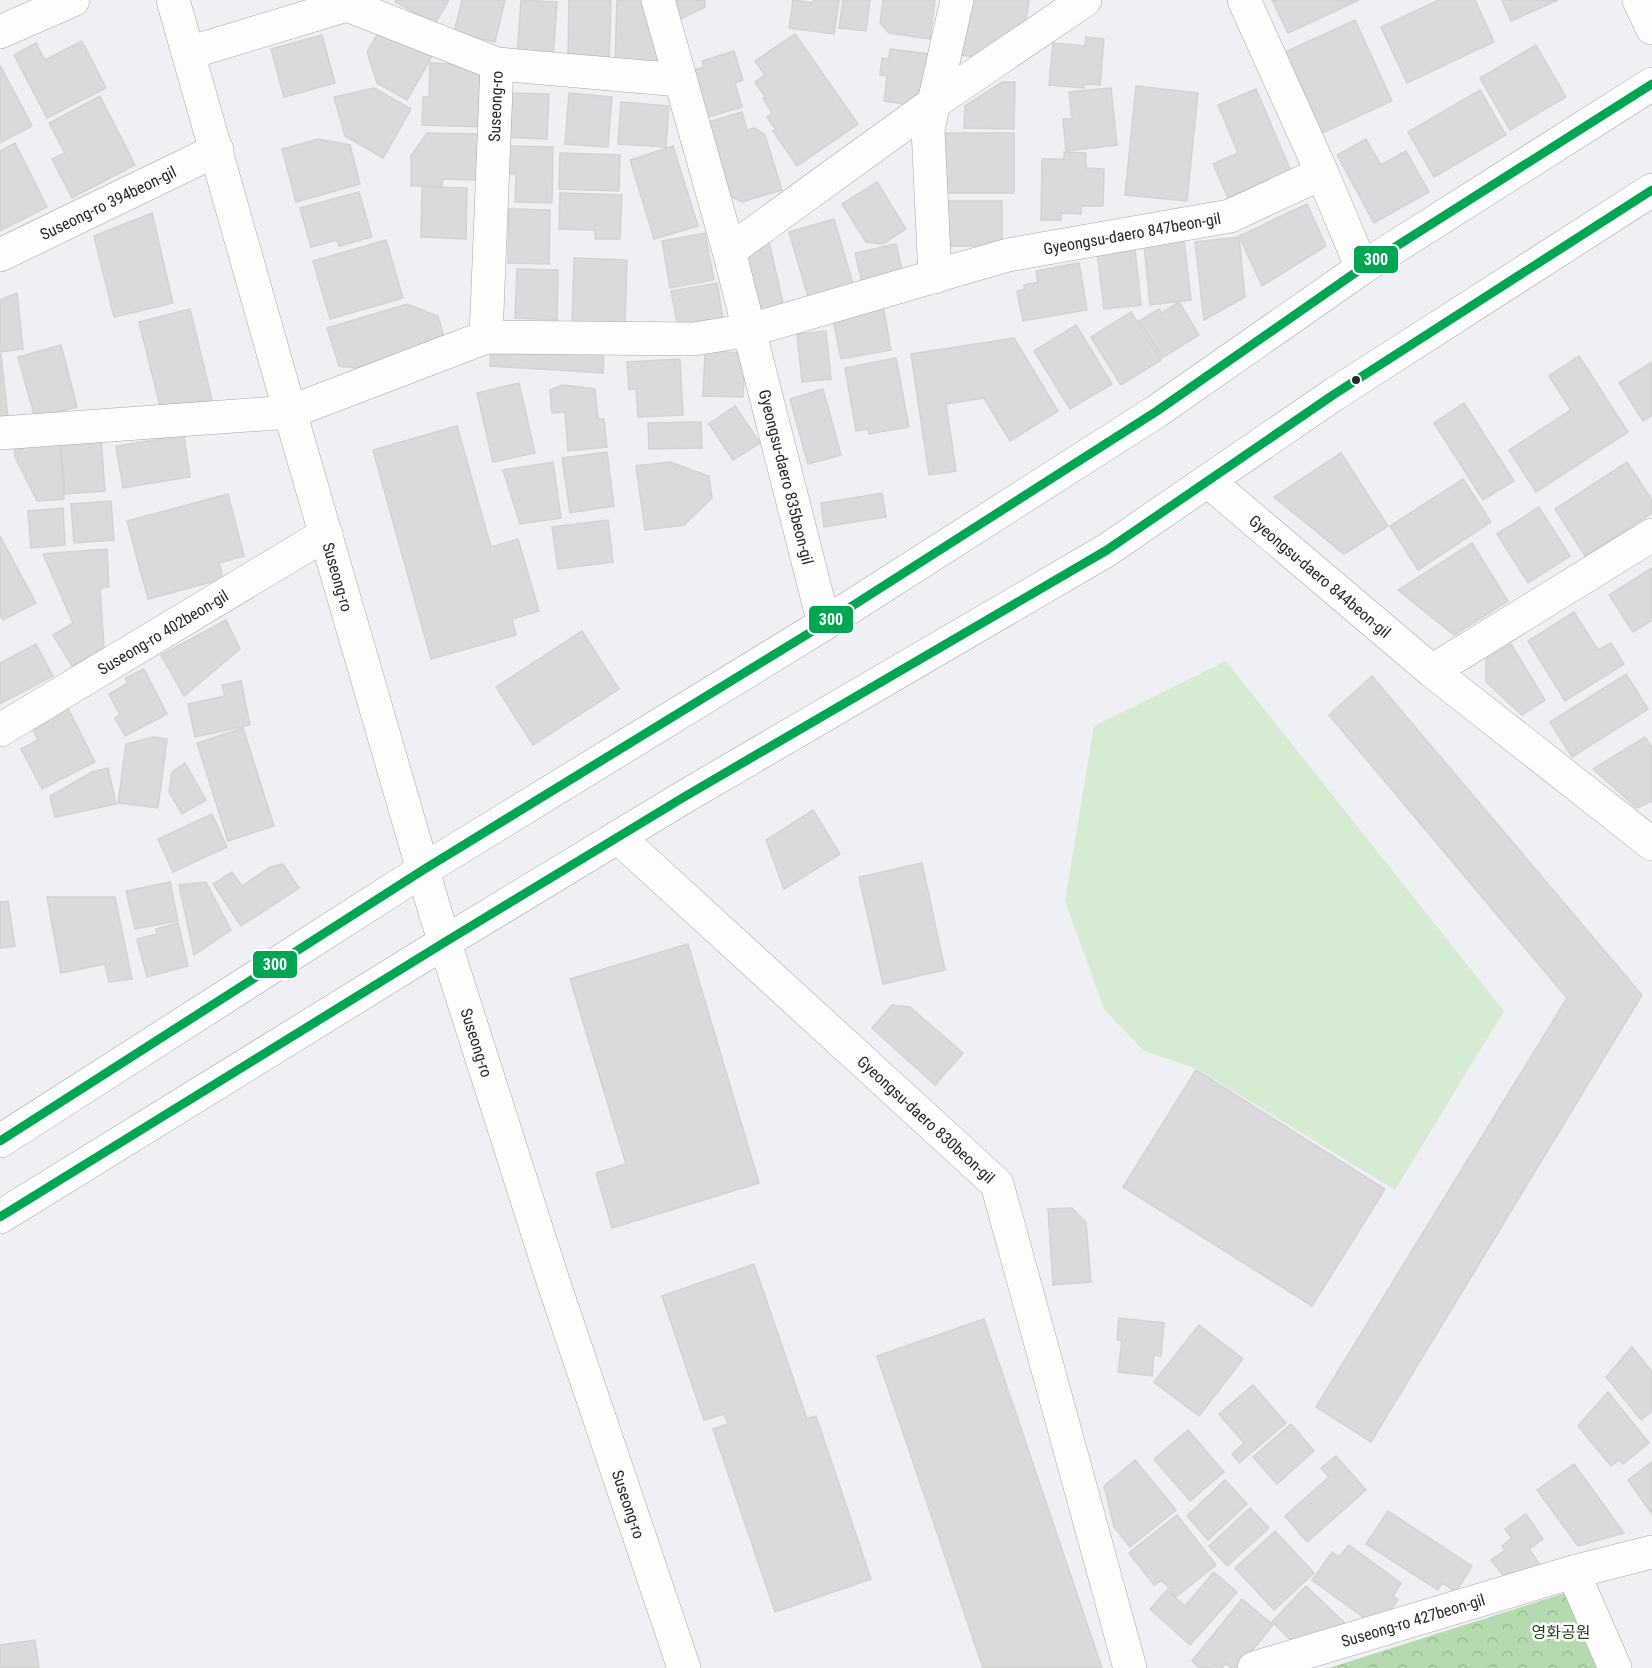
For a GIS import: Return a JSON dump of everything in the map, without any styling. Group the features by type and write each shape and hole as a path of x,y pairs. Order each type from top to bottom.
{"street":[{"path":"0,32 73,0"},
{"name":"Suseong-ro","path":"173,0 290,412 445,942 554,1284 684,1668"},
{"name":"Gyeongsu-daero 835beon-gil","path":"658,0 729,251 824,624"},
{"path":"0,433 290,412 486,337 694,339 750,330 935,277 928,129 957,0"},
{"path":"729,251 932,104 1085,0"},
{"path":"1244,0 1362,268"},
{"path":"1639,0 1652,27"},
{"name":"Suseong-ro","path":"188,53 347,5 497,64 486,337"},
{"path":"497,64 680,80"},
{"path":"0,1141 423,870 824,624 1157,411 1362,268 1652,84"},
{"name":"Suseong-ro 394beon-gil","path":"0,255 217,150"},
{"name":"Gyeongsu-daero 847beon-gil","path":"935,277 1008,255 1230,216 1322,173"},
{"path":"0,1217 618,837 1107,550 1333,395 1652,190"},
{"name":"Gyeongsu-daero 844beon-gil","path":"1208,481 1432,671 1650,840"},
{"name":"Suseong-ro 402beon-gil","path":"0,730 326,534"},
{"path":"1432,671 1652,535"},
{"name":"Gyeongsu-daero 830beon-gil","path":"618,837 997,1184 1131,1668"},
{"name":"Suseong-ro 427beon-gil","path":"1254,1668 1573,1572 1652,1552"},
{"path":"1573,1572 1615,1668"}],"green space":[{"path":"1226,661 1504,1011 1395,1190 1197,1069 1144,1051 1104,1009 1065,901 1094,726"},
{"name":"영화공원","path":"1581,1588 1615,1668 1329,1668"}],"building":[{"path":"396,0 449,0 435,24 395,2"},
{"path":"462,0 505,0 495,42 454,32"},
{"path":"521,0 557,2 553,59 517,57"},
{"path":"569,0 611,0 609,63 568,62"},
{"path":"617,0 645,0 661,66 615,65"},
{"path":"665,0 705,0 705,7 677,21"},
{"path":"793,0 813,3 813,0 839,0 834,34 789,28"},
{"path":"843,0 870,0 866,31 839,28"},
{"path":"883,0 935,0 930,39 889,33 880,23"},
{"path":"962,0 1029,0 1025,27 982,58 954,54"},
{"path":"1272,0 1359,0 1288,33"},
{"path":"1439,0 1475,0 1494,42 1407,83 1381,27"},
{"path":"1502,0 1558,0 1511,21"},
{"path":"1355,20 1392,101 1322,133 1285,52"},
{"path":"382,26 435,51 407,100 377,83 367,52"},
{"path":"795,34 858,124 797,166 773,131 776,130 767,117 772,113 755,82 765,75 755,61"},
{"path":"322,35 335,83 284,97 271,49"},
{"path":"1086,37 1104,39 1100,85 1084,84 1084,88 1049,85 1053,43 1085,46"},
{"path":"82,41 106,88 47,118 14,55 36,43 45,60"},
{"path":"1536,45 1566,97 1510,130 1480,78"},
{"path":"890,49 929,54 924,91 905,104 884,101 887,76 880,75 882,58 889,59"},
{"path":"734,51 743,80 735,83 742,107 705,118 691,71 704,67 702,61"},
{"path":"430,63 461,64 484,78 483,127 422,125 423,97 429,97"},
{"path":"0,65 32,126 0,143"},
{"path":"1002,82 1015,82 1014,129 964,128 965,106"},
{"path":"1136,86 1198,93 1187,201 1125,195"},
{"path":"374,88 411,109 383,158 345,136 334,97"},
{"path":"1111,88 1117,145 1066,151 1063,119 1072,119 1069,92"},
{"path":"1256,89 1291,171 1228,198 1213,164 1238,153 1218,105"},
{"path":"1480,90 1506,135 1434,177 1408,132"},
{"path":"506,93 549,94 547,139 505,137"},
{"path":"569,93 612,97 608,147 565,144"},
{"path":"100,96 135,165 72,198 52,159 65,153 49,123"},
{"path":"621,102 669,106 666,147 618,144"},
{"path":"742,112 747,130 755,128 765,135 782,190 742,202 727,195 705,123"},
{"path":"427,133 480,134 479,180 443,179 442,186 411,186 411,156"},
{"path":"937,133 1014,133 1014,193 937,193"},
{"path":"318,139 350,145 360,184 296,202 282,149"},
{"path":"1366,139 1381,165 1406,151 1429,192 1374,223 1337,155"},
{"path":"15,143 47,207 0,231 0,151"},
{"path":"504,146 553,147 552,203 515,202 516,174 504,174"},
{"path":"673,146 698,226 654,239 630,160"},
{"path":"1064,152 1086,153 1086,168 1104,169 1103,206 1081,206 1081,214 1061,213 1061,220 1041,220 1042,159 1064,159"},
{"path":"560,153 620,155 619,191 559,189"},
{"path":"877,182 906,229 883,244 866,242 842,204"},
{"path":"422,187 467,188 466,239 421,237"},
{"path":"359,192 372,237 339,246 337,240 311,247 300,208"},
{"path":"560,193 622,195 620,239 595,239 595,230 559,229"},
{"path":"947,201 1002,201 1002,246 946,246"},
{"path":"1307,204 1326,246 1262,286 1239,236"},
{"path":"509,209 550,210 549,264 508,263"},
{"path":"152,213 173,303 114,317 94,236"},
{"path":"834,219 853,284 808,297 789,232"},
{"path":"705,233 714,280 670,288 662,241"},
{"path":"767,233 784,307 760,313 746,254"},
{"path":"1239,237 1245,297 1204,320 1195,242"},
{"path":"386,240 403,298 330,319 313,261"},
{"path":"1134,240 1141,305 1104,309 1097,252"},
{"path":"1184,240 1191,300 1150,305 1144,244"},
{"path":"896,244 903,274 862,283 855,253"},
{"path":"574,258 627,260 625,327 572,325"},
{"path":"1079,263 1087,310 1023,321 1017,291 1025,289 1024,285 1038,282 1036,271"},
{"path":"517,269 558,270 557,320 515,318"},
{"path":"717,283 724,324 679,332 671,291"},
{"path":"17,293 23,349 0,352 0,300"},
{"path":"1179,302 1199,335 1162,358 1139,321 1159,309 1162,313"},
{"path":"407,304 438,316 445,341 356,368 339,366 327,328"},
{"path":"883,306 891,350 841,359 832,315"},
{"path":"190,309 212,400 160,406 139,322"},
{"path":"1131,312 1161,360 1121,385 1091,337"},
{"path":"1076,325 1112,384 1070,409 1034,351"},
{"path":"826,331 831,379 802,382 797,334"},
{"path":"1014,338 1058,411 1010,441 984,398 946,404 956,471 929,475 911,354"},
{"path":"491,344 604,346 603,373 490,366"},
{"path":"61,345 77,407 35,418 18,357"},
{"path":"705,351 745,353 743,397 703,396"},
{"path":"0,354 8,418 0,419"},
{"path":"1579,356 1628,432 1536,492 1509,450 1571,410 1549,376"},
{"path":"896,358 909,427 869,434 868,429 856,431 845,368"},
{"path":"680,359 683,415 638,417 636,389 629,390 627,362"},
{"path":"1652,362 1652,415 1643,421 1619,383"},
{"path":"519,383 535,453 493,462 477,393"},
{"path":"563,385 595,389 598,419 604,419 607,447 568,451 565,412 552,413 550,390"},
{"path":"823,389 841,455 808,464 790,399"},
{"path":"1464,403 1514,481 1483,500 1434,423"},
{"path":"735,406 760,443 733,460 709,424"},
{"path":"701,422 702,448 649,449 648,423"},
{"path":"457,426 491,547 518,539 539,611 512,619 516,635 431,659 373,450"},
{"path":"59,434 64,499 37,501 15,457 14,438"},
{"path":"184,435 190,477 123,488 116,446"},
{"path":"101,439 105,491 65,494 61,442"},
{"path":"607,452 614,506 570,513 562,458"},
{"path":"1341,453 1388,526 1344,554 1274,497"},
{"path":"553,462 561,518 520,524 503,470"},
{"path":"670,462 709,476 712,498 684,525 645,530 636,466"},
{"path":"1627,462 1652,500 1652,513 1585,556 1555,509"},
{"path":"1463,479 1491,522 1418,570 1390,526"},
{"path":"882,493 886,517 824,527 821,503"},
{"path":"228,494 244,556 219,563 223,579 148,599 127,521"},
{"path":"111,501 114,540 74,543 71,504"},
{"path":"1539,507 1570,556 1528,583 1497,534"},
{"path":"63,508 65,545 31,548 28,511"},
{"path":"608,520 613,562 558,569 552,527"},
{"path":"0,536 36,603 3,620 0,614"},
{"path":"1472,543 1508,601 1454,635 1398,590"},
{"path":"107,549 109,587 100,588 104,647 72,666 53,635 73,623 43,554"},
{"path":"1652,568 1652,620 1633,632 1609,595"},
{"path":"1574,612 1598,650 1611,643 1624,664 1565,701 1528,641"},
{"path":"226,620 240,649 184,696 161,655"},
{"path":"582,631 619,689 533,745 496,687"},
{"path":"36,644 53,676 0,704 0,663"},
{"path":"1511,644 1545,700 1522,715 1486,682 1486,659"},
{"path":"144,669 167,714 125,736 115,718 120,715 109,694 128,683 125,678"},
{"path":"1626,674 1648,709 1572,757 1550,722"},
{"path":"1372,676 1642,995 1371,1442 1316,1407 1567,998 1329,715"},
{"path":"241,681 250,725 195,737 188,704 225,696 222,685"},
{"path":"67,706 95,762 42,789 21,749 38,740 33,730 48,722 45,717"},
{"path":"243,728 274,826 228,841 197,743"},
{"path":"153,737 167,739 158,808 118,803 126,744"},
{"path":"1645,737 1652,748 1652,801 1637,808 1593,769"},
{"path":"185,763 206,800 182,814 169,792 172,772"},
{"path":"108,768 116,804 55,817 50,796 92,772"},
{"path":"813,810 840,854 784,889 766,840"},
{"path":"212,814 227,847 173,872 158,839"},
{"path":"922,863 945,970 883,984 859,877"},
{"path":"283,864 299,888 241,926 213,884 232,872 242,886 270,867"},
{"path":"170,882 178,921 135,929 126,891"},
{"path":"206,882 231,930 194,955 179,885"},
{"path":"47,897 115,897 132,979 109,982 105,964 61,973"},
{"path":"8,901 15,946 0,948 0,902"},
{"path":"178,923 188,966 147,977 137,939 157,934 156,929"},
{"path":"688,944 759,1183 612,1228 596,1173 626,1164 570,979"},
{"path":"892,1005 910,1007 963,1053 935,1085 872,1028"},
{"path":"1196,1070 1385,1189 1312,1306 1123,1187"},
{"path":"1072,1208 1086,1222 1091,1282 1053,1285 1048,1209"},
{"path":"754,1264 807,1419 816,1416 871,1579 775,1612 713,1429 728,1424 724,1414 704,1420 662,1296"},
{"path":"1119,1318 1164,1323 1161,1356 1154,1355 1152,1376 1118,1372 1122,1341 1117,1340"},
{"path":"984,1319 1102,1668 983,1668 877,1356"},
{"path":"1199,1325 1243,1359 1199,1416 1154,1382"},
{"path":"1632,1347 1652,1372 1652,1411 1641,1420 1606,1377"},
{"path":"1253,1385 1286,1423 1239,1463 1232,1454 1244,1443 1219,1414"},
{"path":"1608,1392 1649,1443 1623,1464 1619,1460 1611,1466 1578,1426"},
{"path":"1291,1424 1314,1451 1277,1484 1253,1457"},
{"path":"1188,1430 1224,1472 1190,1501 1154,1459"},
{"path":"1336,1456 1366,1490 1307,1542 1285,1516 1329,1477 1321,1468"},
{"path":"1135,1460 1176,1510 1130,1547 1114,1527 1104,1486"},
{"path":"1652,1462 1652,1514 1628,1480"},
{"path":"1574,1464 1624,1533 1578,1546 1537,1490"},
{"path":"1225,1480 1247,1504 1208,1540 1187,1516"},
{"path":"1250,1508 1269,1528 1227,1566 1209,1546"},
{"path":"1388,1511 1472,1566 1456,1592 1442,1583 1438,1590 1366,1544"},
{"path":"1526,1514 1543,1539 1529,1549 1540,1565 1511,1586 1491,1560 1505,1550 1502,1546 1512,1538 1505,1529"},
{"path":"1177,1515 1216,1565 1176,1597 1162,1580 1154,1585 1129,1553"},
{"path":"1275,1531 1314,1573 1274,1610 1235,1568"},
{"path":"1349,1545 1401,1583 1393,1596 1398,1600 1378,1628 1312,1580 1332,1552 1339,1557"},
{"path":"1214,1572 1237,1592 1190,1645 1150,1609 1167,1590 1185,1606"},
{"path":"1306,1586 1352,1630 1301,1650 1272,1622"},
{"path":"1242,1599 1273,1625 1238,1668 1231,1668 1226,1663 1222,1668 1213,1665 1211,1668 1200,1668 1192,1661"},
{"path":"35,1640 39,1668 0,1668 0,1645"}],"transit line":[{"name":"300","path":"0,1141 423,870 824,624 1157,411 1362,268 1652,84"},
{"name":"300","path":"0,1217 684,797 1107,550 1333,395 1652,190"}]}
